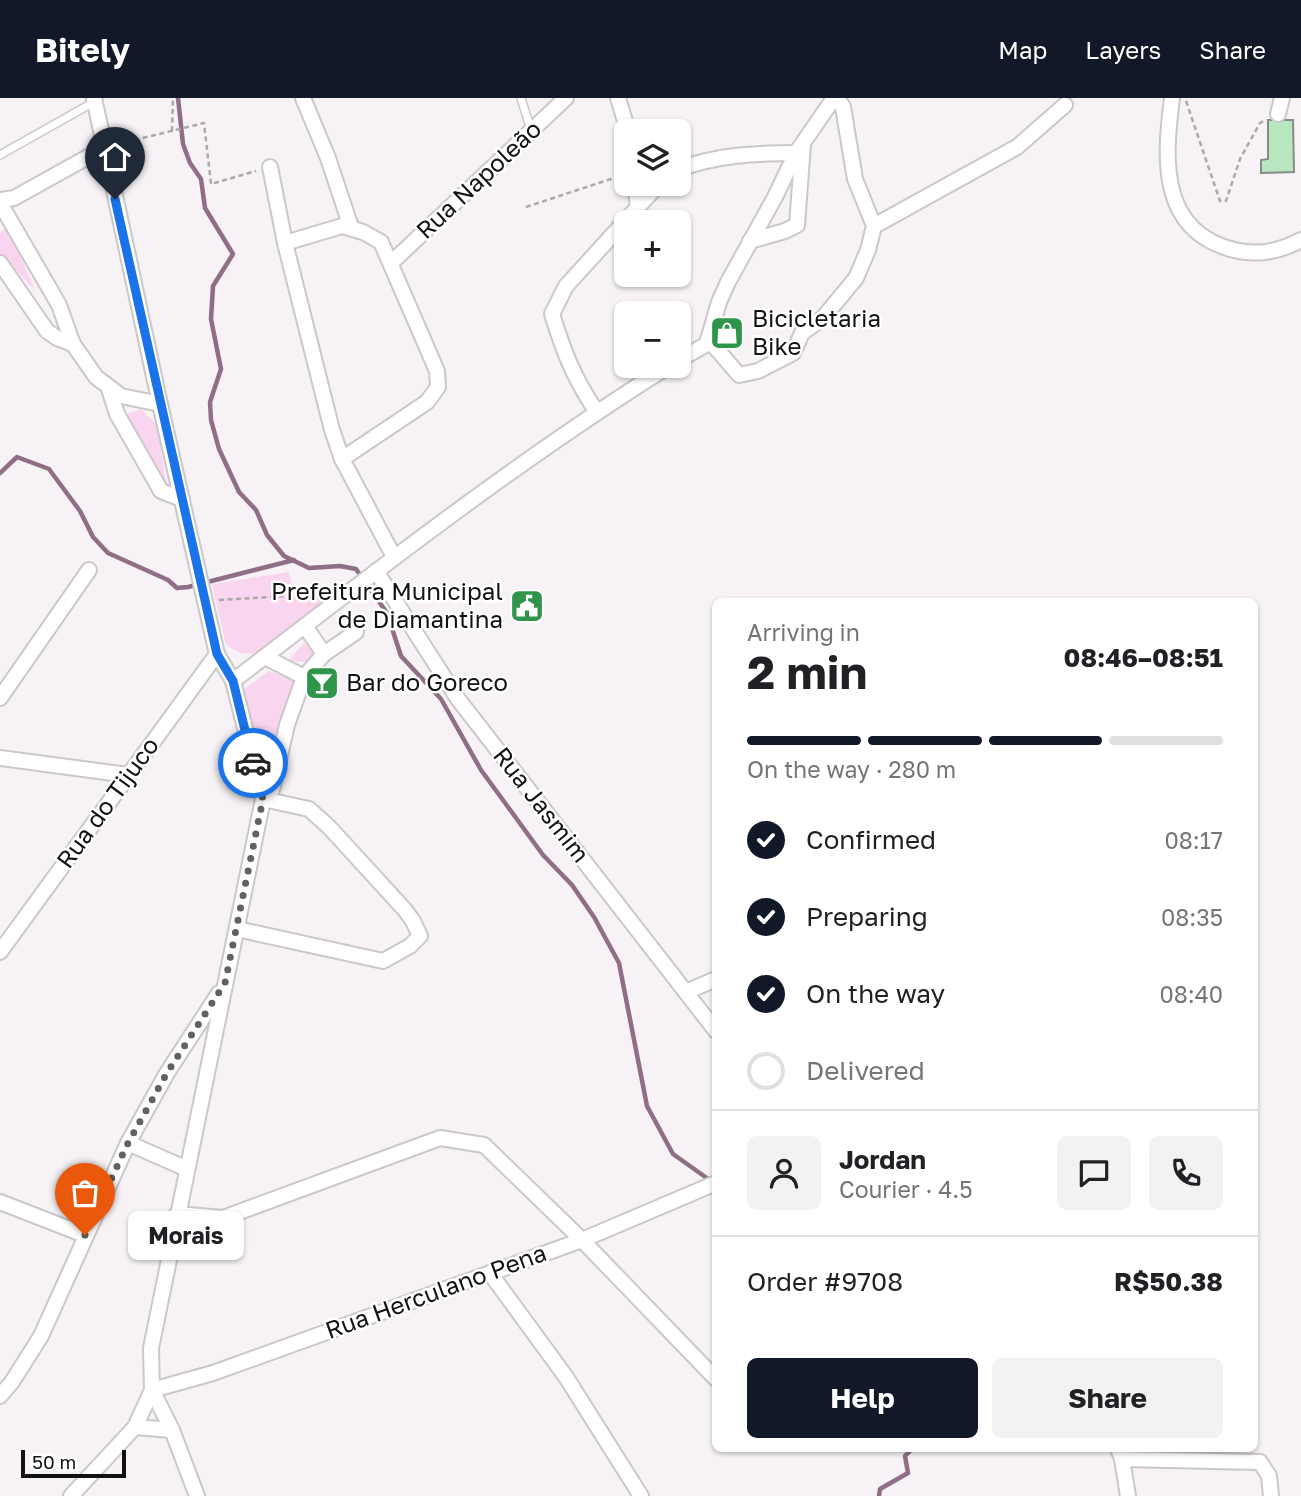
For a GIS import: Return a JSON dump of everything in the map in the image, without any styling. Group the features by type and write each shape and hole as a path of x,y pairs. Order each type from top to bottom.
{"street":[{"path":"303,98 328,158 351,227"},
{"name":"Rua Napoleão","path":"391,263 566,98"},
{"path":"618,98 624,119"},
{"path":"691,353 707,344 708,339 719,302 750,241 799,148 835,98 843,107 855,179 874,226 868,250 856,278 823,318 802,333 793,353 758,371 740,375 708,339"},
{"path":"1172,98 1167,156 1175,204 1181,217 1207,239 1242,252 1259,254 1301,240"},
{"path":"1278,114 1282,98"},
{"path":"94,100 217,654 233,681 263,799 151,1348 152,1390 172,1430 197,1496"},
{"path":"874,226 1017,147 1065,105"},
{"path":"104,148 4,207 59,305 73,344 96,377 121,396 160,404"},
{"path":"691,165 704,160 799,148"},
{"path":"750,241 797,225 799,148"},
{"path":"270,167 311,353 341,459 394,557"},
{"path":"637,196 638,207"},
{"path":"596,411 577,383 564,355 552,314 566,286 648,196"},
{"path":"285,243 342,226 351,227 381,242 438,371 438,387 427,402 341,459"},
{"path":"0,263 47,331 73,344"},
{"path":"25,301 47,286"},
{"path":"233,681 394,557 596,411 650,378"},
{"path":"109,389 117,414 161,491 182,499"},
{"path":"0,698 89,570"},
{"name":"Rua Jasmim","path":"374,573 458,699 712,1026"},
{"path":"304,626 324,654"},
{"path":"263,799 272,790 287,725 304,677 324,654 356,632"},
{"name":"Rua do Tijuco","path":"0,952 217,654"},
{"path":"265,657 304,677"},
{"path":"0,758 128,775"},
{"path":"237,929 383,961 410,946 420,936 413,920 329,827 309,809 263,799"},
{"path":"686,992 712,981"},
{"path":"0,1396 41,1336 128,1143 167,1073 225,983"},
{"path":"177,1214 223,1218 440,1138 484,1145 582,1240 712,1375"},
{"path":"128,1143 187,1169"},
{"name":"Rua Herculano Pena","path":"152,1390 213,1373 582,1240 710,1185"},
{"path":"0,1202 85,1235"},
{"path":"490,1273 566,1377 641,1496"},
{"path":"71,1496 135,1426 152,1390"},
{"path":"135,1426 172,1430"},
{"path":"1128,1496 1120,1454 1260,1462 1269,1476 1271,1496"}],"lane":[{"path":"521,98 532,130"},
{"path":"0,155 94,100"}],"path":[{"path":"172,131 173,98"},
{"path":"1185,98 1220,201 1226,201 1240,159 1260,124 1278,114"},
{"path":"104,148 204,124 211,184 270,167"},
{"path":"526,207 614,178"},
{"path":"204,590 353,589"}],"shaded area":[{"path":"8,226 35,290 0,254 0,233"},
{"path":"141,409 157,425 167,490 122,416"},
{"path":"289,572 293,592 341,587 258,654 240,653 226,645 212,584"},
{"path":"304,643 314,652 306,662 288,661"},
{"path":"269,671 296,681 271,783 264,781 244,689"}],"building":[{"path":"1268,120 1293,120 1294,172 1261,173 1261,160 1268,159"}],"waterway":[{"path":"178,98 183,144 190,163 201,179 205,208 233,254 213,286 211,319 221,369 210,402 211,420 219,449 239,492 256,510 267,535 284,556 309,568 340,566 356,569 387,613 401,656 441,699 481,770 543,855 572,885 594,917 619,963 647,1106 673,1154 711,1181"},
{"path":"0,473 17,457 49,469 80,511 93,537 108,553 168,580 177,588 294,560"},
{"path":"879,1496 880,1489 908,1473 905,1456 909,1452"}],"way so far":[{"path":"85,1235 128,1143 167,1073 225,983 263,799 253,763"}],"place":[{"name":"Bicicletaria Bike","path":"727,333"},
{"name":"Prefeitura Municipal de Diamantina","path":"527,606"},
{"name":"Bar do Goreco","path":"322,683"},
{"name":"Morais","path":"85,1235"}],"route":[{"path":"115,199 217,654 233,681 253,763"}]}
